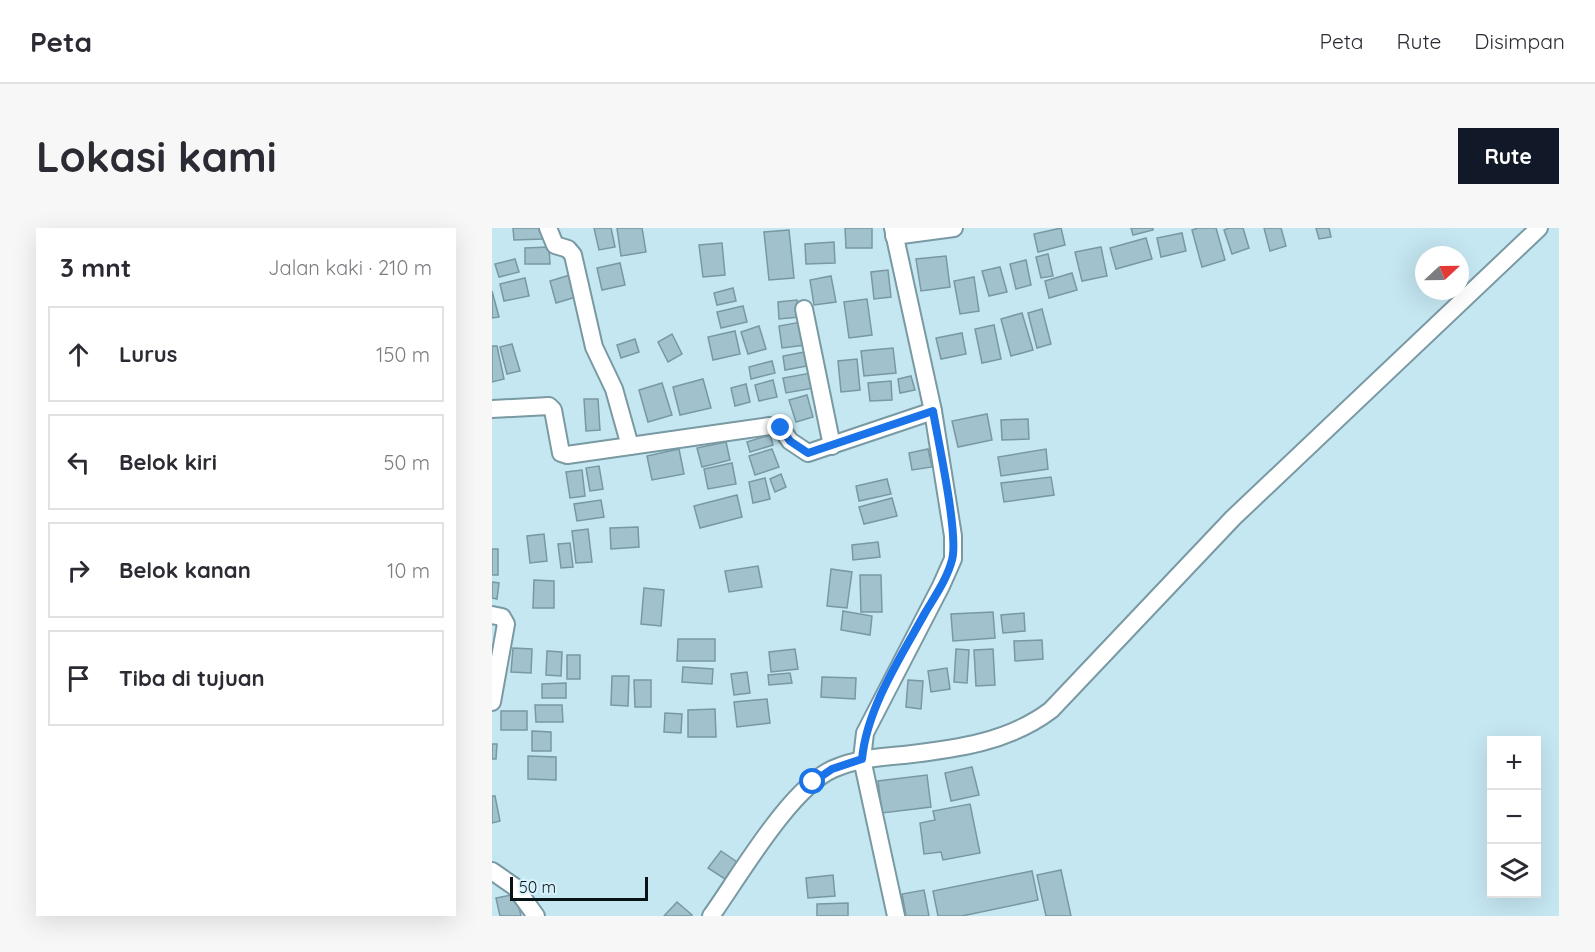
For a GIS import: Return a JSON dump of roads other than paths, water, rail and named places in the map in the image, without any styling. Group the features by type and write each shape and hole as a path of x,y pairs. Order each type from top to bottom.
{"street":[{"path":"548,228 555,245 568,249 573,255 594,347 614,389 630,446"},
{"path":"896,916 862,759 865,733 941,586 953,559 953,536 933,411 893,232 954,228"},
{"path":"711,916 792,801 832,769 862,759 948,750 1014,733 1051,710 1233,518 1539,228"},
{"path":"804,309 832,446"},
{"path":"492,409 549,406 553,410 561,453 567,455 770,426 781,428 790,441 808,453 933,411"},
{"path":"492,615 502,617 506,624 492,702"},
{"path":"492,872 515,888 536,916"}]}
